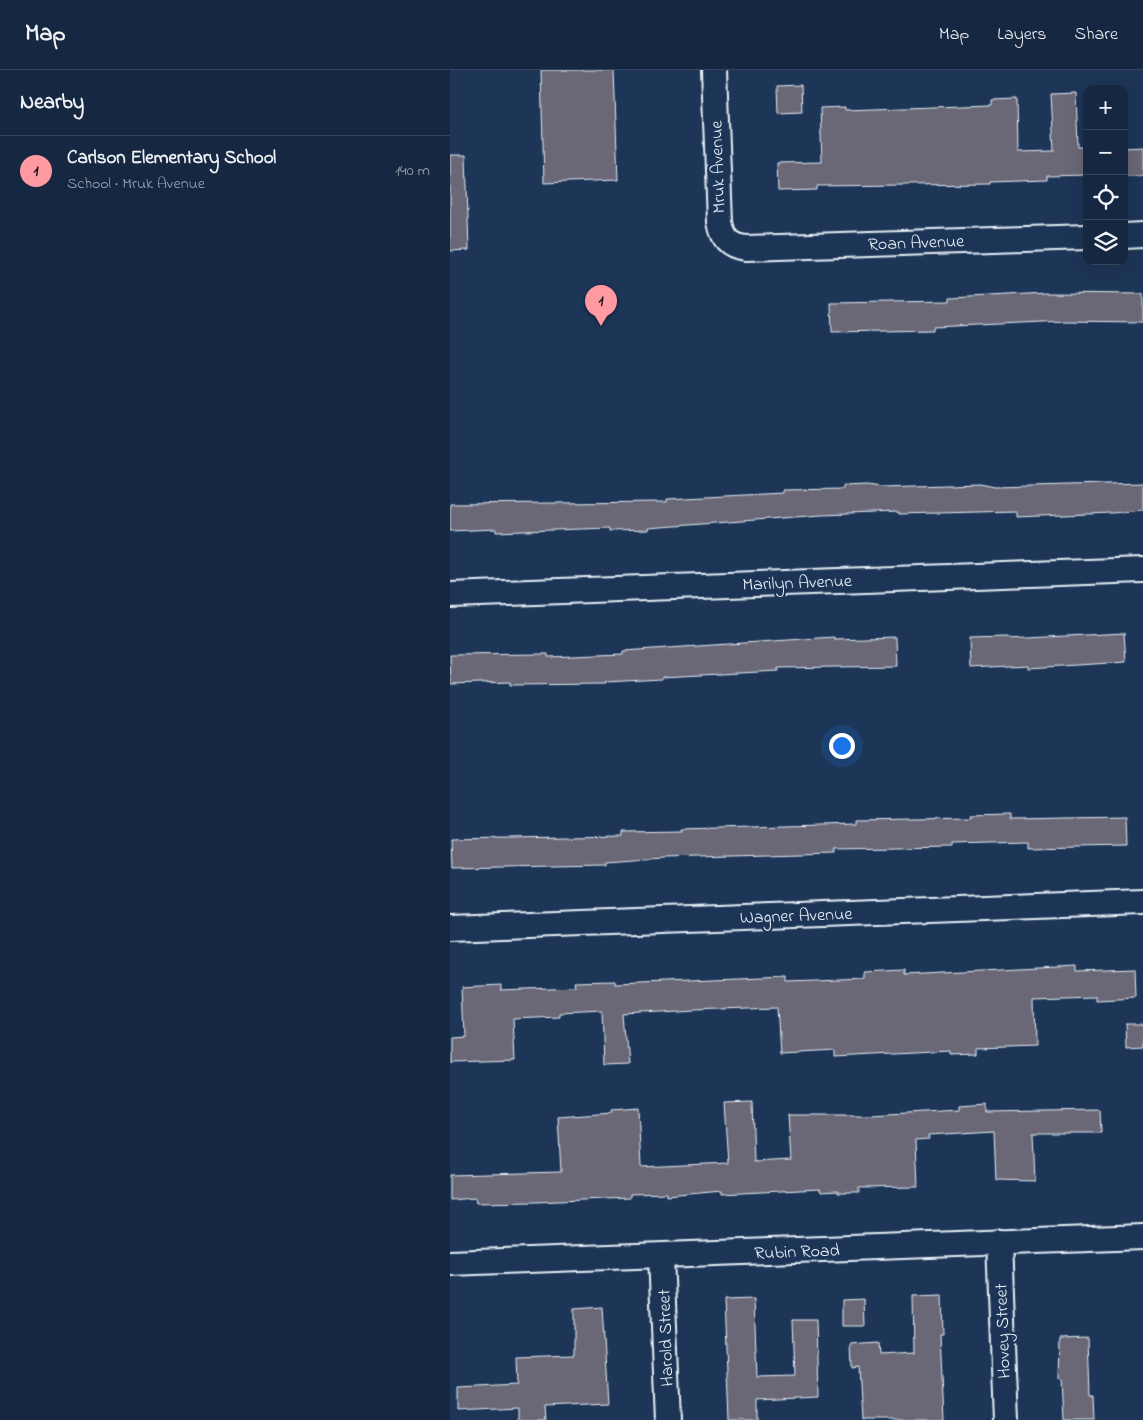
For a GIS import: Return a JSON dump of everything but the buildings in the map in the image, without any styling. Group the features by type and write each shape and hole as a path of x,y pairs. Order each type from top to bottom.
{"street":[{"name":"Mruk Avenue","path":"714,70 722,234 727,242 733,246 746,248"},
{"path":"1128,236 1143,235"},
{"name":"Roan Avenue","path":"746,248 1083,237"},
{"name":"Marilyn Avenue","path":"450,595 1143,570"},
{"name":"Wagner Avenue","path":"450,928 1143,902"},
{"name":"Rubin Road","path":"450,1263 1143,1236"},
{"name":"Hovey Street","path":"999,1242 1006,1420"},
{"name":"Harold Street","path":"662,1256 668,1420"}],"place":[{"name":"Carlson Elementary School","path":"601,326"}]}
